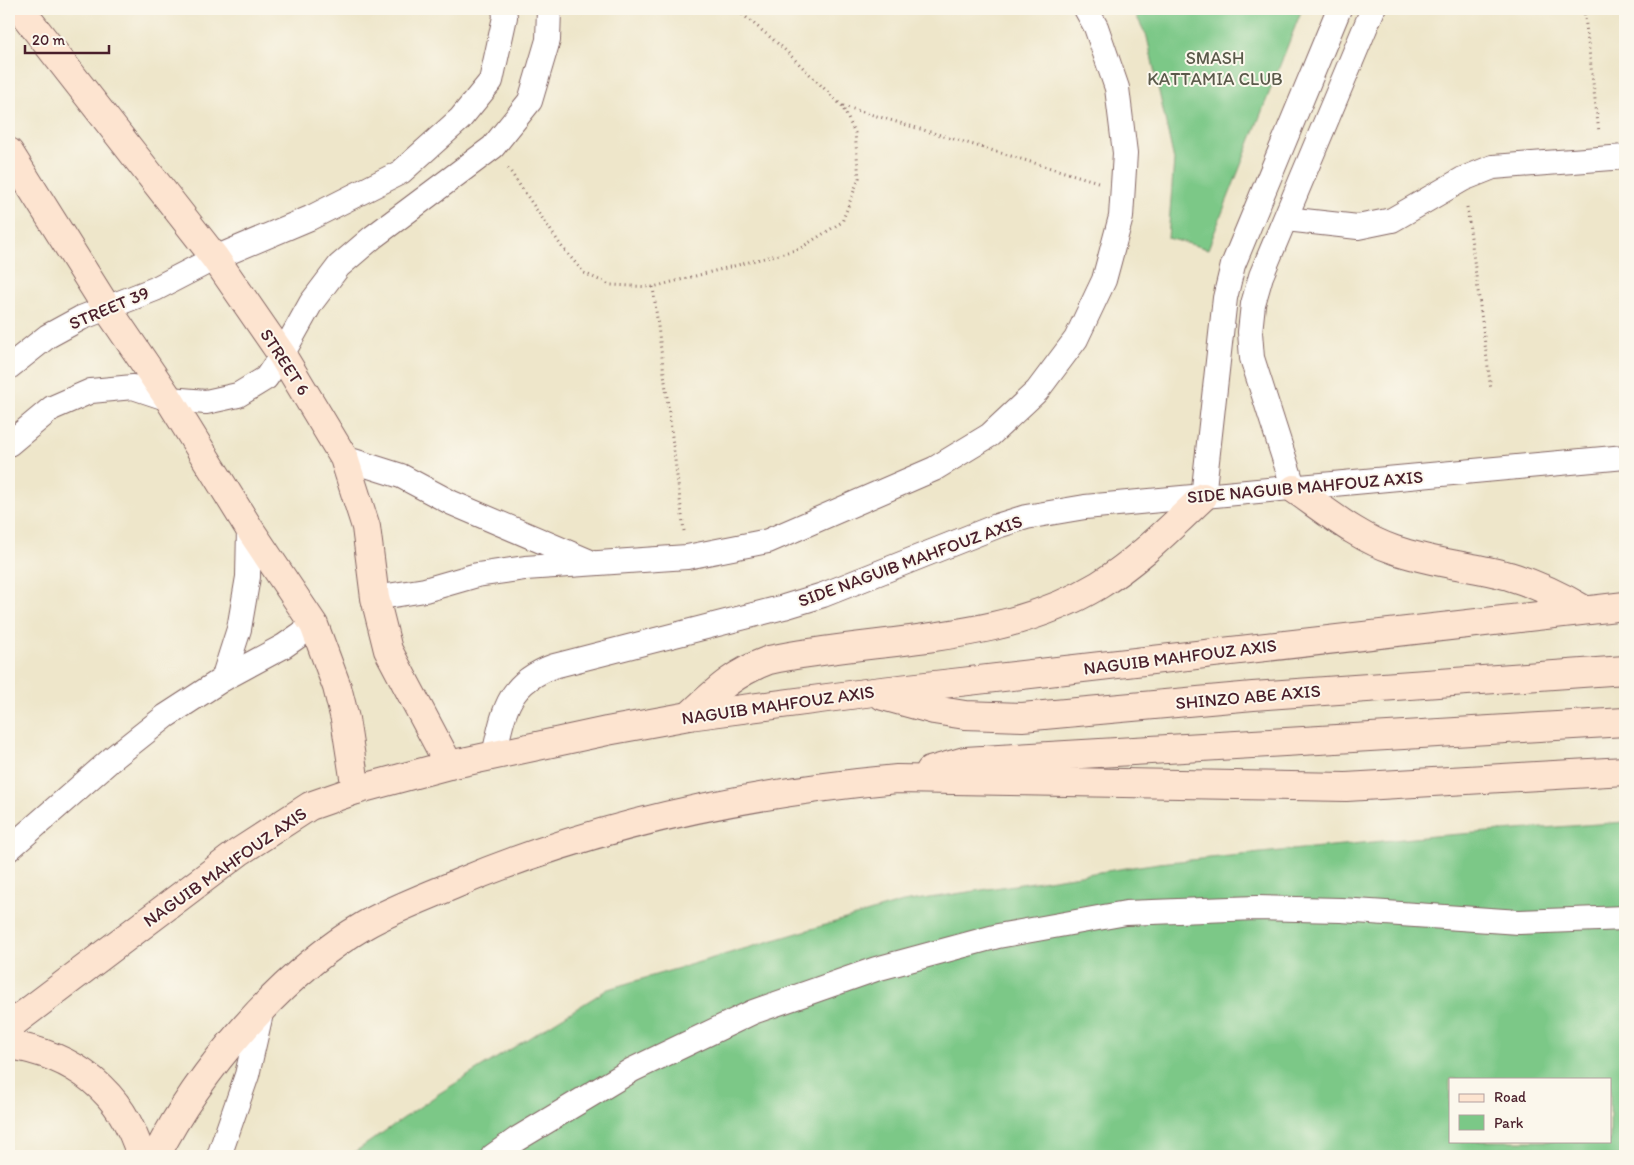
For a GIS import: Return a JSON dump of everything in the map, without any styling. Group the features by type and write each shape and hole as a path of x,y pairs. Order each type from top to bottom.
{"main road":[{"name":"STREET 6","path":"20,9 215,258 282,355 344,458 366,527 375,598 388,650 449,765"},
{"path":"9,152 107,308 169,399 249,528 314,625 337,687 345,719 356,790"},
{"path":"1294,489 1365,537 1392,550 1508,576 1535,585 1585,610"},
{"path":"690,716 736,674 769,660 997,627 1050,610 1100,584 1123,568 1203,497"},
{"name":"NAGUIB MAHFOUZ AXIS","path":"9,1026 239,852 310,806 356,790 449,765 690,716 873,692 1625,606"},
{"name":"SHINZO ABE AXIS","path":"873,692 934,710 975,715 1022,717 1263,696 1625,670"},
{"path":"897,779 965,762 1625,722"},
{"path":"156,1156 184,1106 207,1073 262,1009 308,968 365,925 486,871 552,847 620,826 740,799 826,786 897,779 1346,787 1625,771"},
{"path":"9,1045 35,1049 59,1058 82,1071 102,1088 123,1115 141,1156"}],"street":[{"name":"STREET 39","path":"9,367 48,336 80,318 155,289 215,258 310,218 401,172 460,119 490,81 505,17 504,9"},
{"path":"9,444 52,408 91,391 133,387 169,399 206,402 238,395 266,378 282,355 311,303 339,266 373,236 493,147 530,101 548,40 549,9"},
{"path":"375,598 425,590 477,575 525,568 687,557 768,541 934,468 990,435 1037,391 1076,339 1104,280 1121,217 1125,153 1117,88 1096,27 1086,9"},
{"path":"1203,497 1224,298 1233,265 1339,9"},
{"path":"1294,489 1252,358 1250,332 1252,304 1261,276 1373,9"},
{"path":"1286,219 1358,227 1392,220 1463,179 1493,167 1614,159"},
{"name":"SIDE NAGUIB MAHFOUZ AXIS","path":"494,755 503,716 510,698 522,683 536,672 784,608 823,595 968,536 1026,517 1085,507 1625,457"},
{"path":"344,458 401,476 452,503 592,563"},
{"path":"223,679 239,629 248,577 249,528"},
{"path":"9,849 113,758 166,716 223,679 276,651 314,625"},
{"path":"492,1156 517,1138 632,1070 753,1012 876,969 998,936 1126,913 1256,908 1341,910 1519,922 1625,918"},
{"path":"220,1156 247,1075 262,1009"}],"path":[{"path":"493,147 562,247 584,274 610,285 653,287 799,249 842,222 859,178 855,133 842,106 782,47 736,9"},
{"path":"1584,9 1614,159"},
{"path":"842,106 1122,190"},
{"path":"1463,179 1491,390"},
{"path":"653,287 687,557"}],"green space":[{"name":"SMASH KATTAMIA CLUB","path":"1133,9 1302,9 1208,249 1168,238 1174,160 1147,37"},
{"path":"1625,822 1625,1156 349,1156 440,1093 608,989 903,902 1159,863 1434,836"}]}
